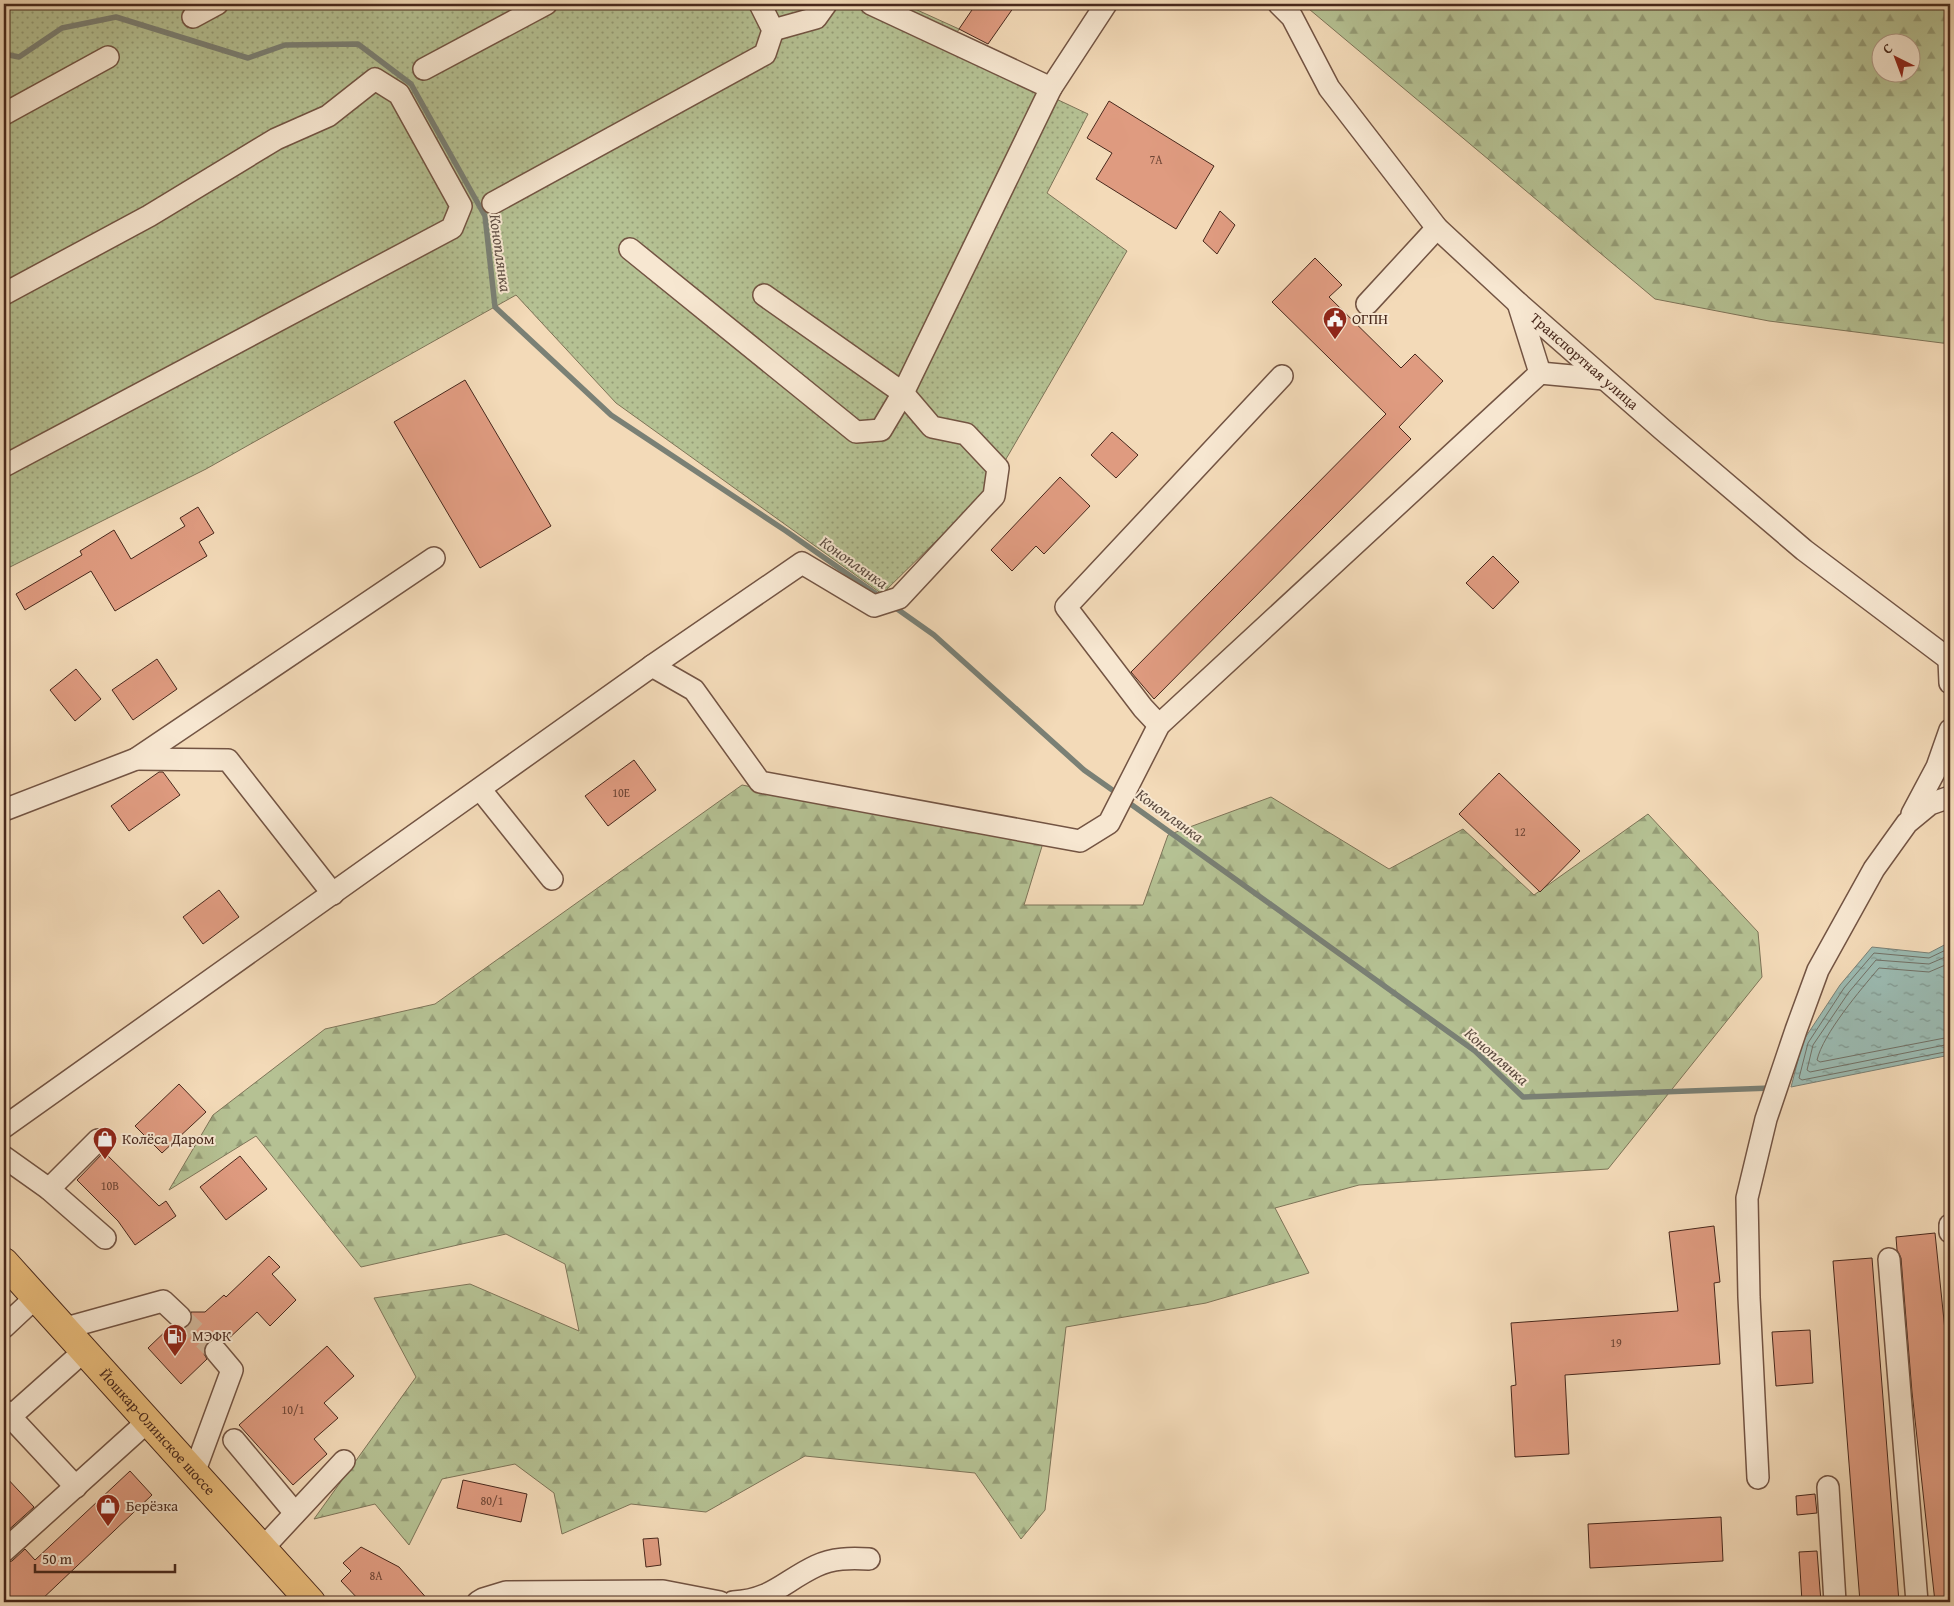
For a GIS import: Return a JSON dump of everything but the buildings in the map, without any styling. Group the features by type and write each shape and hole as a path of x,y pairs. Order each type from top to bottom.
{"main road":[{"name":"Йошкар-Олинское шоссе","path":"4,1262 62,1329 311,1602"}],"street":[{"path":"193,16 217,4"},
{"path":"424,68 546,4"},
{"path":"494,203 766,54 773,30 760,4"},
{"path":"773,30 816,18 826,4"},
{"path":"872,4 1051,88"},
{"path":"630,249 856,432 881,430 903,393 1051,88 1106,4"},
{"name":"Транспортная улица","path":"1279,4 1292,17 1329,88 1437,228 1604,379 1804,550 1950,660"},
{"path":"4,114 108,57"},
{"path":"4,294 149,216 276,140 328,116 375,79 399,94 462,206 452,228 4,466"},
{"path":"1367,304 1437,228"},
{"path":"4,1127 652,666 802,563 874,606 898,598 994,496 998,468 966,434 932,427 903,393 764,295"},
{"path":"1518,303 1540,373"},
{"path":"652,666 694,690 760,782 1080,841 1109,823 1159,725 1540,373 1604,379"},
{"path":"1159,725 1142,708 1066,607 1282,376"},
{"path":"4,810 136,759 434,558"},
{"path":"1950,660 1950,683"},
{"path":"1758,1478 1749,1297 1747,1198 1766,1119 1818,970 1874,869 1907,823 1937,767 1950,730"},
{"path":"136,759 228,760 333,894"},
{"path":"480,789 552,879"},
{"path":"1907,823 1930,804 1950,797"},
{"path":"49,1189 98,1140"},
{"path":"4,1158 49,1189 105,1238"},
{"path":"1889,1258 1918,1602"},
{"path":"4,1327 35,1298"},
{"path":"62,1329 163,1301 180,1317"},
{"path":"194,1473 232,1370 216,1351"},
{"path":"76,1488 7,1414 84,1352"},
{"path":"4,1551 147,1422"},
{"path":"234,1440 295,1513"},
{"path":"262,1549 344,1461"},
{"path":"1828,1487 1835,1602"},
{"path":"733,1602 750,1601 767,1596 816,1566 842,1558 869,1559"},
{"path":"478,1602 506,1592 541,1591 663,1591 720,1602"}],"green space":[{"path":"4,4 904,4 959,29 948,48 1088,114 1047,193 1127,251 988,490 882,594 616,403 516,295 206,469 4,570"},
{"path":"1303,4 1950,4 1950,344 1769,321 1655,299"},
{"path":"742,785 1043,843 1024,905 1143,905 1168,835 1271,797 1389,869 1463,829 1534,895 1648,814 1758,932 1762,977 1608,1169 1359,1185 1275,1208 1309,1273 1206,1303 1066,1327 1045,1510 1021,1539 975,1473 805,1456 706,1512 631,1504 562,1534 554,1493 515,1464 442,1479 409,1545 375,1504 314,1519 416,1377 374,1298 470,1284 579,1331 565,1264 506,1234 361,1267 256,1136 169,1190 213,1115 325,1029 435,1004"}],"water":[{"path":"1950,942 1950,1055 1791,1087 1803,1041 1840,985 1872,947 1929,953"}],"waterway":[{"name":"Коноплянка","path":"4,54 19,57 62,28 116,17 248,58 285,45 358,44 411,84 485,216 495,307 611,415 786,531 882,598"},
{"name":"Коноплянка","path":"893,606 934,635 1084,770 1118,794"},
{"name":"Коноплянка","path":"1125,800 1475,1051 1523,1097 1771,1088"}],"tunnel":[{"path":"180,1317 216,1351"}],"place":[{"name":"ОГПН","path":"1335,340"},
{"name":"Колёса Даром","path":"105,1160"},
{"name":"МЭФК","path":"175,1357"},
{"name":"Берёзка","path":"108,1527"}]}
